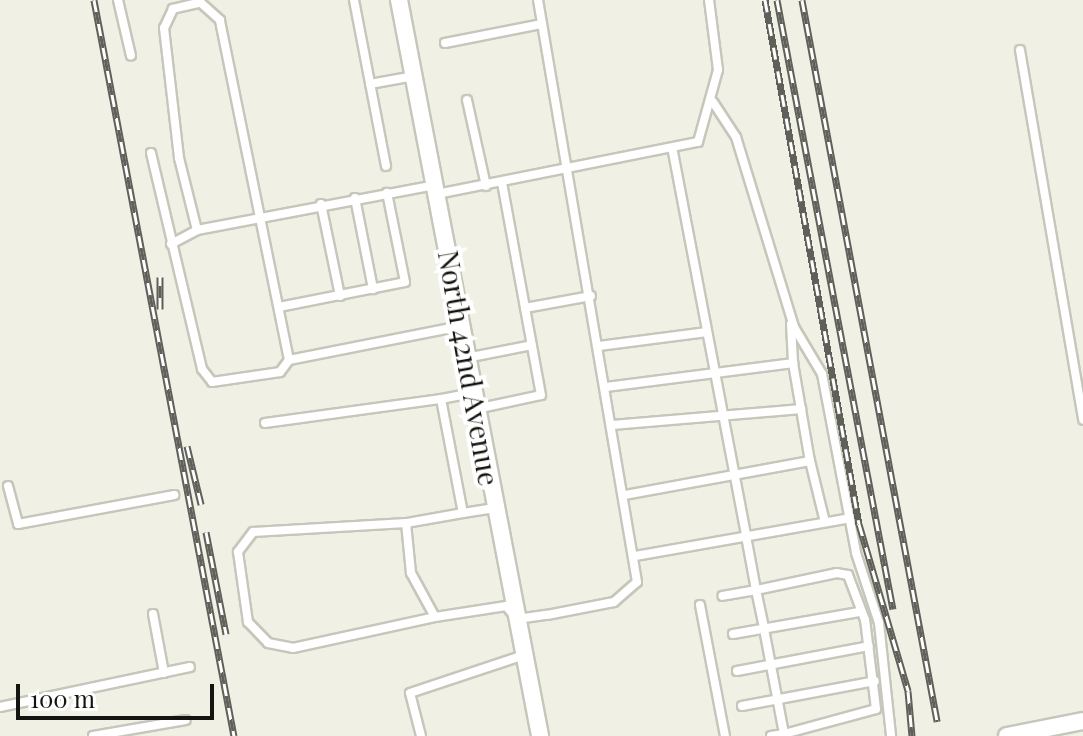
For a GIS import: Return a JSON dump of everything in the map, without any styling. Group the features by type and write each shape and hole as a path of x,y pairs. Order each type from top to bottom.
{"street":[{"name":"North 42nd Avenue","path":"399,0 540,736"},
{"path":"1007,736 1083,721"}],"lane":[{"path":"118,0 131,56"},
{"path":"354,0 386,166"},
{"path":"495,508 406,523 253,532 238,552 248,622 268,643 293,648 435,617 506,606 517,619 624,597 637,582 591,296 538,0"},
{"path":"171,244 197,230 259,215 387,193 486,186 673,152 698,142 713,102 719,57 709,0"},
{"path":"197,230 179,158 164,28 173,9 198,1 220,20 289,360"},
{"path":"445,43 542,24"},
{"path":"1020,50 1083,420"},
{"path":"370,84 414,76"},
{"path":"467,100 486,186"},
{"path":"713,102 736,137 791,319 822,374 850,518 879,623 891,736"},
{"path":"673,152 784,734"},
{"path":"151,153 202,369 212,382 280,372 289,360 460,326"},
{"path":"265,423 441,399 474,401 541,395 502,183"},
{"path":"279,307 405,282 387,193"},
{"path":"355,198 373,289"},
{"path":"321,204 340,296"},
{"path":"525,308 591,296"},
{"path":"791,319 793,363 810,461 825,522"},
{"path":"599,346 707,332"},
{"path":"466,358 532,345"},
{"path":"606,387 793,363"},
{"path":"441,399 463,513"},
{"path":"612,425 723,413 801,409"},
{"path":"624,495 810,461"},
{"path":"8,486 18,524 174,495"},
{"path":"635,556 850,518"},
{"path":"406,523 411,573 435,617"},
{"path":"723,596 845,574 859,612 875,681 872,713 771,736"},
{"path":"700,605 725,736"},
{"path":"733,634 859,612"},
{"path":"153,614 164,673"},
{"path":"737,671 869,646"},
{"path":"421,736 410,693 524,655"},
{"path":"0,707 190,667"},
{"path":"742,706 875,681"},
{"path":"93,736 186,720"}],"railway":[{"path":"94,0 234,736"},
{"path":"765,0 859,524 908,691 912,736"},
{"path":"777,0 893,609"},
{"path":"802,0 937,721"},
{"path":"160,277 160,309"},
{"path":"187,446 201,504"},
{"path":"206,532 226,634"}]}
